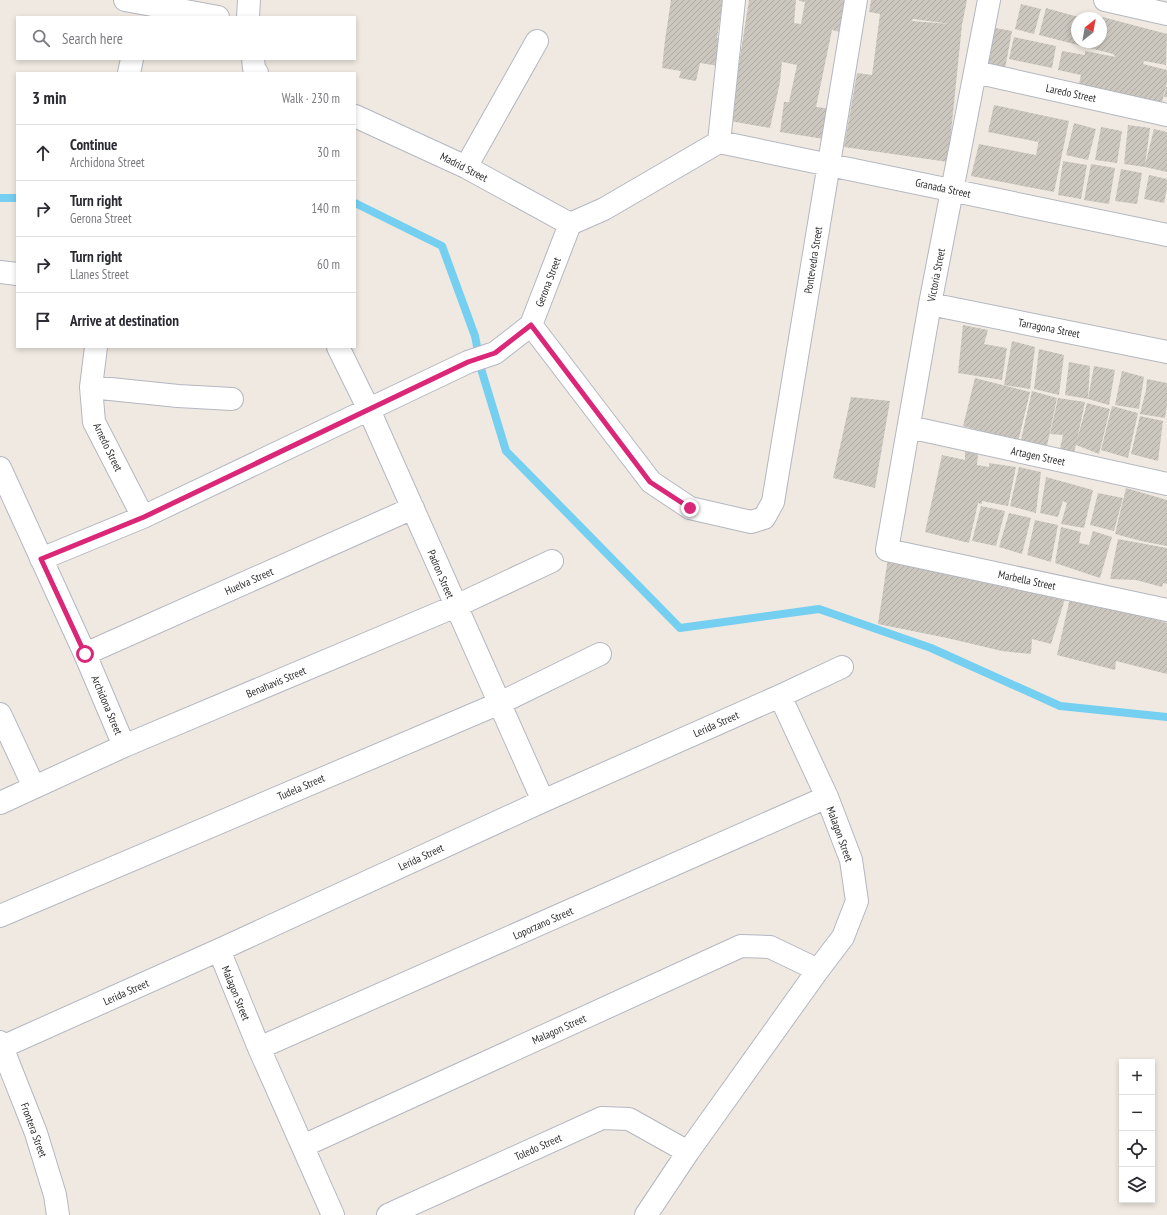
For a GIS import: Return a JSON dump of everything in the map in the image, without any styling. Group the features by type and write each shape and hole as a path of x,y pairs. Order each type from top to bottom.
{"street":[{"path":"248,16 249,0"},
{"path":"570,224 604,210 719,142 734,0"},
{"name":"Pontevedra Street","path":"531,325 650,482 690,508 751,522 764,518 773,502 856,0"},
{"name":"Victoria Street","path":"887,550 930,304 989,0"},
{"path":"1105,0 1167,14"},
{"path":"136,7 210,16"},
{"path":"466,167 537,40"},
{"path":"129,72 132,60"},
{"path":"253,60 254,68 256,72"},
{"name":"Laredo Street","path":"975,72 1167,115"},
{"name":"Madrid Street","path":"356,116 466,167 570,224"},
{"name":"Granada Street","path":"719,142 1167,235"},
{"name":"Gerona Street","path":"531,325 570,224"},
{"path":"0,272 16,274"},
{"name":"Tarragona Street","path":"930,304 1167,352"},
{"path":"41,559 144,517 468,362 495,353 531,325"},
{"name":"Arnedo Street","path":"96,348 91,387 94,422 144,517"},
{"name":"Padron Street","path":"338,348 369,410 543,801"},
{"path":"91,387 178,396 232,399"},
{"name":"Artagen Street","path":"909,427 1167,484"},
{"name":"Archidona Street","path":"0,468 85,654 124,746"},
{"name":"Huelva Street","path":"85,654 413,508"},
{"name":"Marbella Street","path":"887,550 1167,610"},
{"name":"Benahavis Street","path":"0,803 124,746 456,606 552,561"},
{"name":"Tudela Street","path":"0,916 500,703 600,654"},
{"name":"Lerida Street","path":"1,1045 219,950 543,801 842,667"},
{"name":"Malagon Street","path":"646,1215 688,1152 843,936 857,901 851,860 827,797 780,696"},
{"path":"0,714 34,787"},
{"name":"Loporzano Street","path":"259,1048 827,797"},
{"name":"Malagon Street","path":"303,1146 741,946 770,947 818,970"},
{"name":"Malagon Street","path":"219,950 259,1048 333,1215"},
{"name":"Frontera Street","path":"1,1045 36,1134 55,1195 58,1215"},
{"name":"Toledo Street","path":"388,1215 602,1118 629,1119 688,1152"}],"building":[{"path":"671,0 723,0 717,38 723,39 719,66 700,63 696,81 679,78 681,71 662,68"},
{"path":"749,0 796,0 794,23 801,24 805,2 799,0 848,0 844,33 832,30 816,107 835,109 830,140 780,132 784,102 789,102 797,65 782,62 780,82 770,128 730,121"},
{"path":"871,0 967,0 962,25 948,162 844,147 857,73 872,75 880,14 869,12","holes":["913,19 951,24 912,21"]},
{"path":"1021,4 1041,9 1034,34 1015,29"},
{"path":"1046,8 1071,15 1071,43 1039,35"},
{"path":"1107,18 1167,34 1166,65 1144,61 1143,64 1167,70 1167,82 1161,106 1078,88 1081,75 1058,70 1062,51 1085,55 1085,51 1116,57 1113,54 1090,48 1107,48"},
{"path":"990,27 1012,31 1005,69 982,65"},
{"path":"1014,37 1056,46 1052,68 1009,59"},
{"path":"1166,87 1167,97 1164,97"},
{"path":"994,105 1069,121 1054,192 971,176 979,144 1036,155 1040,133 1038,142 988,132"},
{"path":"1074,123 1096,129 1088,160 1066,155"},
{"path":"1128,125 1150,128 1145,165 1154,129 1167,132 1167,172 1124,164"},
{"path":"1101,127 1122,131 1117,163 1095,160"},
{"path":"1063,161 1087,165 1081,199 1058,195"},
{"path":"1091,164 1115,168 1109,204 1084,200"},
{"path":"1121,169 1142,173 1137,204 1115,201"},
{"path":"1149,175 1167,179 1164,203 1144,199"},
{"path":"963,325 988,330 984,344 1007,348 1002,380 958,373"},
{"path":"1012,341 1035,347 1030,389 1004,385"},
{"path":"1039,349 1064,355 1059,395 1034,389"},
{"path":"1069,362 1090,366 1088,399 1065,395"},
{"path":"1094,366 1115,370 1109,405 1088,399"},
{"path":"1122,371 1144,377 1139,409 1115,405"},
{"path":"975,378 1030,392 1018,442 992,436 992,434 963,426"},
{"path":"1147,379 1167,383 1165,418 1140,414"},
{"path":"1032,391 1057,398 1047,446 1021,440"},
{"path":"851,397 890,401 875,488 833,478"},
{"path":"1058,398 1085,402 1077,440 1087,403 1110,409 1099,454 1076,445 1074,452 1060,449 1063,435 1050,434"},
{"path":"1112,406 1138,413 1128,458 1101,450"},
{"path":"1140,416 1163,421 1158,461 1131,454"},
{"path":"965,450 978,454 977,465 989,467 989,463 1016,467 1008,506 982,501 982,504 978,503 969,543 925,532 942,455 965,460"},
{"path":"1019,467 1041,472 1036,513 1010,506"},
{"path":"1046,477 1093,490 1084,528 1061,524 1067,503 1063,501 1058,517 1040,513"},
{"path":"1126,488 1167,500 1167,546 1115,534"},
{"path":"1098,493 1123,498 1114,531 1090,525"},
{"path":"981,506 1005,511 996,546 972,541"},
{"path":"1009,513 1031,518 1022,554 999,547"},
{"path":"1035,520 1058,525 1051,562 1027,555"},
{"path":"1061,527 1081,532 1079,543 1089,545 1093,531 1112,537 1100,578 1055,563"},
{"path":"1118,539 1167,548 1167,584 1163,583 1162,587 1136,580 1110,579"},
{"path":"888,558 962,575 1013,589 1065,599 1051,644 1032,639 1031,654 1002,651 878,624"},
{"path":"1070,598 1122,610 1167,623 1167,674 1116,661 1115,670 1057,655"}],"waterway":[{"path":"0,198 16,198"},
{"path":"356,203 442,246 475,336 482,372 506,451 680,628 819,609 931,648 1060,706 1167,717"}],"route":[{"path":"85,654 41,559 144,517 468,362 495,353 531,325 650,482 690,508"}]}
